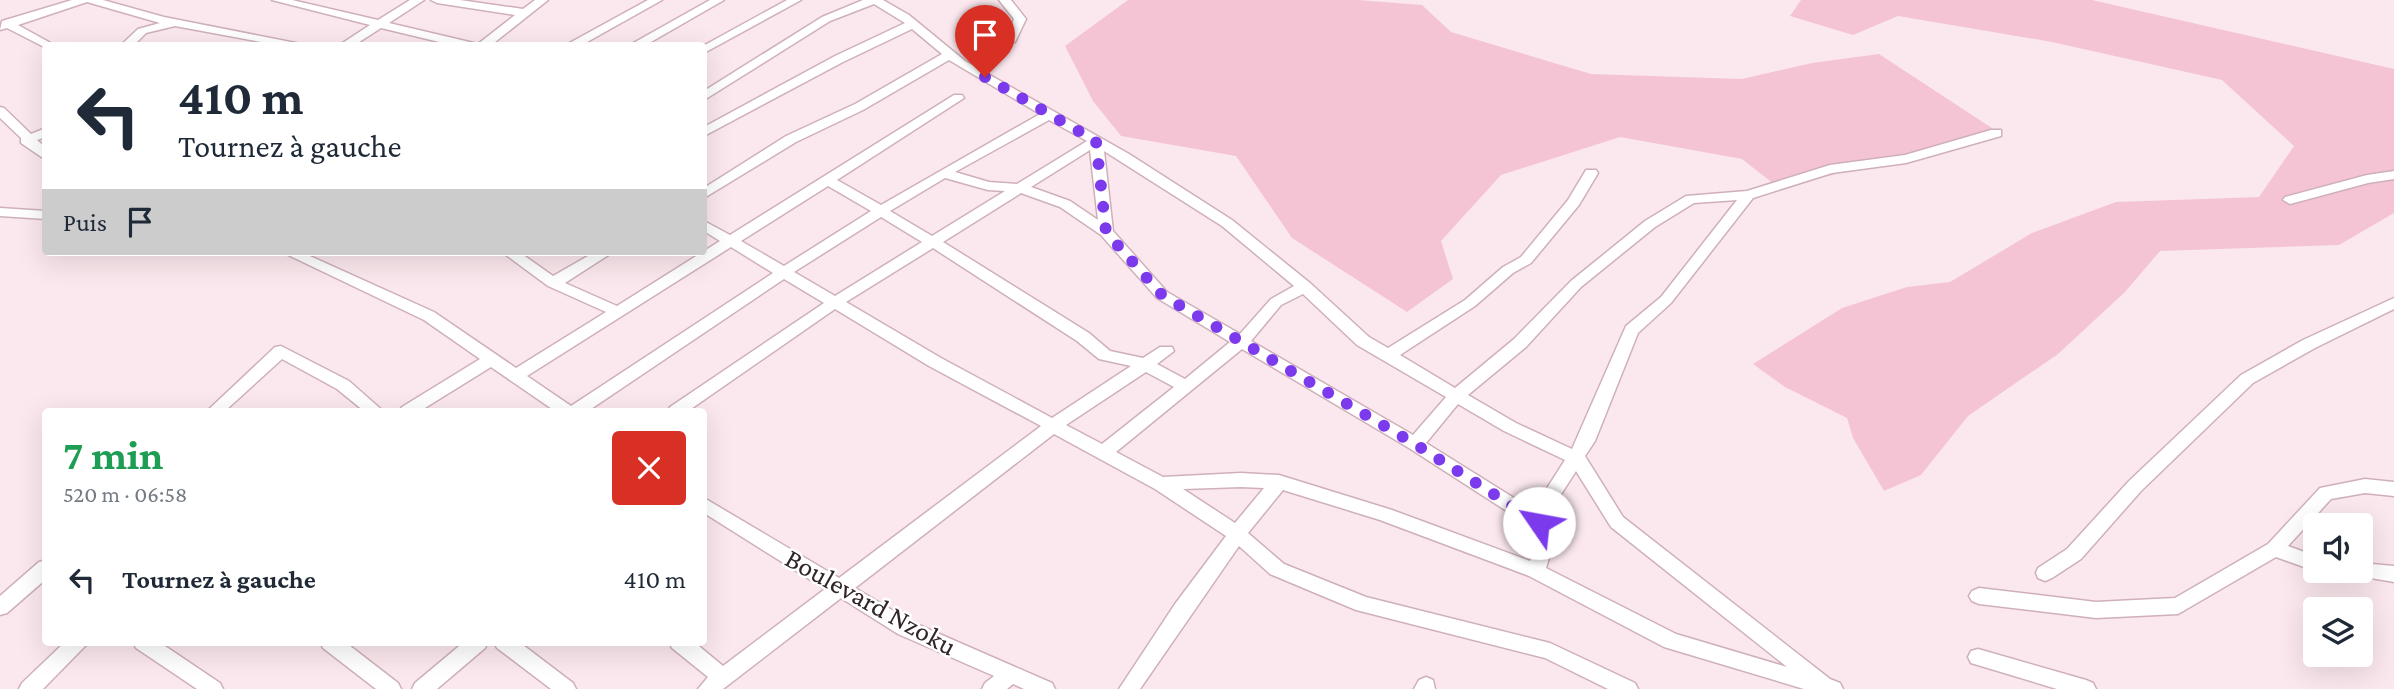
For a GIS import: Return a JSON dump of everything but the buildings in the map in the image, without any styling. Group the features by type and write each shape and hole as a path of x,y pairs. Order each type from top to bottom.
{"street":[{"path":"2,23 83,0"},
{"path":"91,0 176,22 284,42"},
{"path":"278,0 456,42"},
{"path":"350,42 418,0"},
{"path":"437,0 525,13"},
{"path":"487,42 542,0"},
{"path":"637,0 654,1"},
{"path":"640,42 671,23 718,0"},
{"path":"707,48 795,0"},
{"path":"707,94 827,19 874,0 913,24 950,55 1096,141 1227,223 1276,261 1363,341 1510,427 1577,458 1618,522 1831,688"},
{"path":"1005,0 1020,19 1011,40"},
{"path":"577,42 654,1"},
{"path":"130,42 142,31 176,22"},
{"path":"2,23 42,42"},
{"path":"707,130 839,59 913,24"},
{"path":"707,192 791,139 859,107 950,55"},
{"path":"707,256 958,98"},
{"path":"0,111 6,127 42,153"},
{"path":"580,408 783,272 878,212 1050,114"},
{"path":"1415,444 1456,396 1520,343 1576,284 1650,223 1691,199 1748,195 1830,169 1906,159 1996,133"},
{"path":"26,140 42,134"},
{"path":"680,408 834,303 1096,141"},
{"path":"1096,141 1106,232"},
{"path":"943,173 988,186 1020,188 1065,204 1106,232 1162,295 1415,444 1539,523 1547,534 1536,571"},
{"path":"1387,356 1470,303 1508,271 1526,260 1574,202 1591,173"},
{"path":"2290,200 2320,195 2339,185 2376,176 2394,175"},
{"path":"828,180 990,276 1083,337 1105,355 1144,364 1187,387"},
{"path":"1539,523 1542,509 1577,458 1605,399 1631,330 1666,300 1748,195"},
{"path":"0,212 42,215"},
{"path":"707,227 935,362 1161,484 1236,533 1277,569 1363,604 1550,651 1628,689"},
{"path":"298,256 429,316 562,408"},
{"path":"515,256 553,283 618,312"},
{"path":"553,283 599,256"},
{"path":"516,376 706,256"},
{"path":"1104,453 1242,341 1276,302 1304,286"},
{"path":"2045,573 2074,554 2135,486 2247,379 2309,344 2394,303"},
{"path":"218,408 281,351 343,386 371,408"},
{"path":"683,646 715,683 1054,425 1166,351"},
{"path":"413,408 491,359"},
{"path":"1161,484 1241,480 1279,482 1387,515 1536,571 1671,641 1831,688"},
{"path":"1129,689 1236,533 1279,482"},
{"path":"1979,596 2096,610 2178,606 2275,549 2326,493 2365,486 2394,489"},
{"name":"Boulevard Nzoku","path":"707,507 905,628 1045,689"},
{"path":"2275,549 2303,560"},
{"path":"0,607 42,570"},
{"path":"2373,572 2394,574"},
{"path":"29,689 75,646"},
{"path":"149,646 213,689"},
{"path":"335,646 391,689"},
{"path":"422,689 473,646"},
{"path":"509,646 566,689"},
{"path":"1979,657 2086,689"},
{"path":"992,689 1010,675"}],"shaded area":[{"path":"1128,0 1358,0 1422,5 1451,32 1591,74 1742,79 1812,63 1879,54 2001,134 1779,188 1742,159 1620,137 1501,175 1441,241 1453,279 1407,312 1292,238 1236,156 1121,136 1093,101 1065,46"},
{"path":"1801,0 2092,0 2394,69 2394,213 2339,245 2160,251 2125,292 2058,354 1968,416 1921,475 1884,491 1853,438 1847,418 1785,387 1753,364 1842,308 1907,287 1950,282 2032,233 2116,202 2259,197 2294,146 2222,80 2052,42 1898,16 1853,35 1790,16"}],"route":[{"path":"985,77 1096,141 1106,232 1162,295 1415,444 1539,523"}]}
